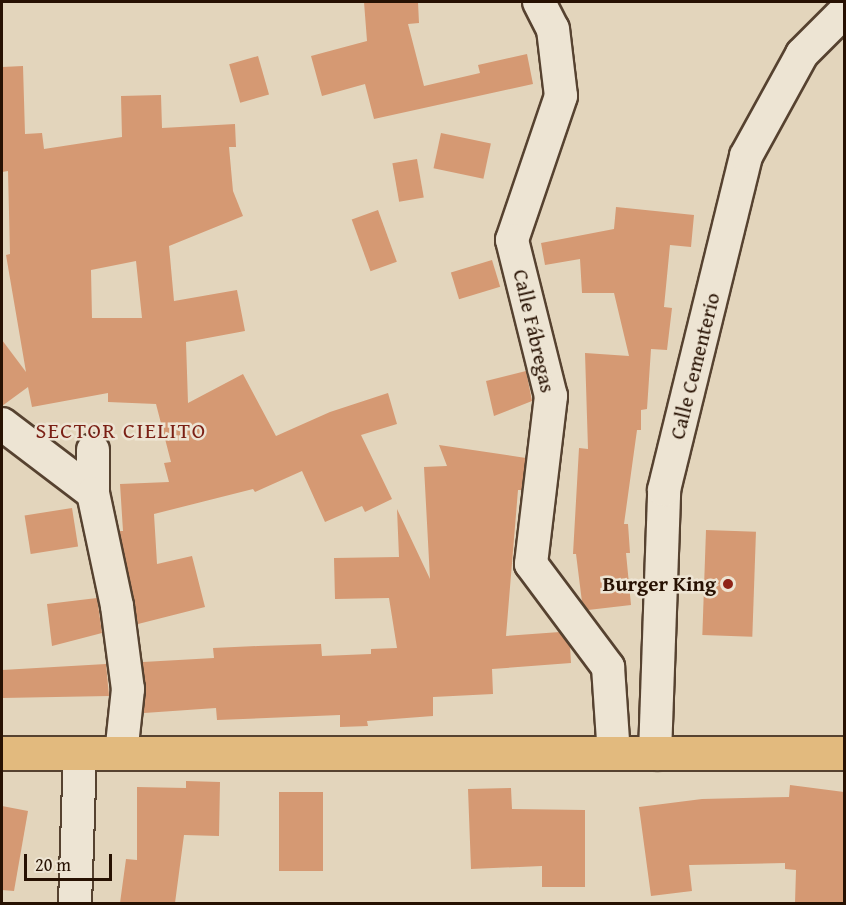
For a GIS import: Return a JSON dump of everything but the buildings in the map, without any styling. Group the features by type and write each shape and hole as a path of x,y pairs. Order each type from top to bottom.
{"main road":[{"path":"2,753 844,753"}],"street":[{"name":"Calle Fábregas","path":"539,2 553,28 561,96 512,240 551,396 531,564 608,667 614,754"},
{"name":"Calle Cementerio","path":"655,754 664,490 746,156 802,54 844,12"},
{"path":"2,424 93,493"},
{"path":"93,450 93,493 117,606 128,689 121,754"},
{"path":"75,903 80,754"}],"place":[{"name":"Burger King","path":"728,584"}],"district":[{"name":"SECTOR CIELITO","path":"121,431"}]}
